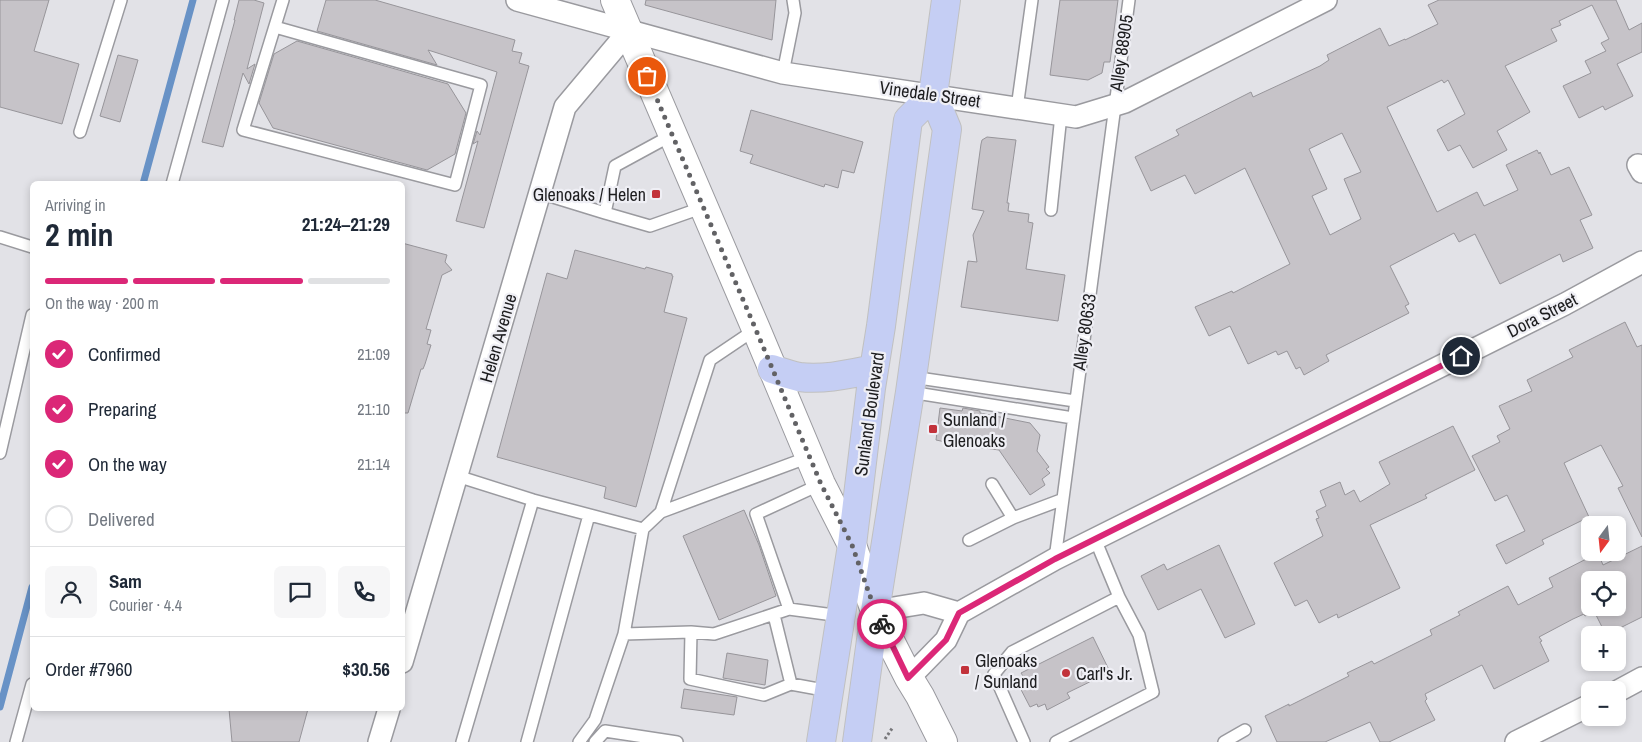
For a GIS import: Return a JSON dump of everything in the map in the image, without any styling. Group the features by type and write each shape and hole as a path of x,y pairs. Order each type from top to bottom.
{"main road":[{"path":"615,0 809,457 852,545 875,610 908,678 920,696 943,742"},
{"name":"Sunland Boulevard","path":"857,742 947,129 933,94 946,0"},
{"name":"Sunland Boulevard","path":"822,742 852,545 908,120 933,94"},
{"path":"772,369 798,376 823,378 874,369"}],"street":[{"name":"Vinedale Street","path":"517,0 783,73 933,94 1076,117 1125,102 1326,0"},
{"name":"Helen Avenue","path":"405,652 565,107 628,32"},
{"name":"Dora Street","path":"959,613 1055,559 1565,304 1642,262"},
{"path":"875,610 924,603 959,613 946,640 908,678"},
{"path":"1626,687 1642,678"},
{"path":"1516,742 1581,710"},
{"path":"379,742 388,711"}],"lane":[{"path":"80,132 121,0"},
{"path":"173,181 222,0"},
{"path":"275,27 481,85 455,185 243,130 283,0"},
{"path":"783,73 795,13 793,0"},
{"path":"1017,108 1032,0"},
{"name":"Alley 88905","path":"1114,106 1129,0"},
{"name":"Alley 80633","path":"1055,559 1114,106"},
{"path":"1051,210 1061,114"},
{"path":"605,213 615,166 672,135"},
{"path":"540,193 650,226 704,207"},
{"path":"0,237 30,246"},
{"path":"0,453 30,324"},
{"path":"661,512 710,360 756,330"},
{"path":"911,384 1075,401"},
{"path":"911,384 1073,418"},
{"path":"579,742 595,720 624,634 643,529 661,512 809,457"},
{"path":"457,476 533,500 643,529"},
{"path":"789,609 756,514 821,484"},
{"path":"992,484 1013,518"},
{"path":"462,742 533,500"},
{"path":"969,540 1013,518 1062,500"},
{"path":"527,742 589,515"},
{"path":"1056,742 1153,692 1139,635 1119,597 1095,539"},
{"path":"1024,742 994,674 1012,652 1119,597"},
{"path":"624,634 691,632 714,634 789,609 841,616"},
{"path":"774,615 791,684"},
{"path":"691,632 690,679 764,695 791,684 829,691"},
{"path":"16,742 30,691"},
{"path":"589,728 677,742"},
{"path":"1224,742 1245,730"},
{"path":"595,742 605,731"}],"path":[{"path":"885,739 893,727"}],"building":[{"path":"0,0 49,0 34,51 79,64 62,124 0,107"},
{"path":"239,0 254,0 264,3 247,69 255,64 249,84 243,73 223,147 202,142"},
{"path":"326,0 375,0 515,40 512,51 522,53 519,63 529,66 484,228 456,221 478,141 473,144 477,131 480,135 497,72 428,50 437,65 317,31"},
{"path":"646,0 776,0 772,40 645,5"},
{"path":"1060,0 1118,0 1110,62 1104,62 1102,73 1088,80 1050,75"},
{"path":"1439,0 1616,0 1629,30 1642,23 1642,52 1617,64 1633,96 1605,110 1603,106 1579,118 1563,86 1591,73 1585,61 1606,51 1601,43 1609,39 1592,5 1559,21 1561,25 1551,29 1557,41 1505,66 1530,112 1497,131 1507,150 1473,168 1460,145 1448,151 1437,130 1465,114 1448,80 1444,83 1442,80 1387,107 1437,212 1477,192 1484,206 1518,190 1506,165 1537,150 1539,154 1540,152 1551,175 1569,167 1592,215 1580,220 1593,248 1563,262 1560,254 1500,284 1475,234 1459,242 1454,233 1390,266 1409,304 1405,306 1409,313 1326,355 1329,361 1304,375 1300,367 1296,369 1287,351 1278,355 1276,351 1248,364 1230,326 1209,336 1195,307 1232,291 1233,293 1290,264 1245,168 1195,194 1185,175 1151,191 1135,157 1179,135 1176,130 1251,92 1253,97 1320,66 1329,60 1327,55 1380,28 1389,46 1438,24 1428,5","holes":["1342,133 1361,172 1344,179 1361,219 1330,235 1312,196 1327,189 1309,149"]},
{"path":"297,41 448,84 466,113 455,154 427,170 273,128 259,103 274,54"},
{"path":"118,55 138,60 120,122 100,116"},
{"path":"751,110 863,142 854,173 842,170 838,188 825,184 824,187 750,163 753,155 740,151"},
{"path":"987,137 1016,140 1007,203 1009,203 1008,211 1029,214 1028,222 1033,223 1026,269 1065,275 1058,321 961,307 968,261 977,262 973,235 984,211 972,209 981,144 982,140"},
{"path":"405,244 447,255 445,262 452,270 442,275 426,329 431,330 427,344 431,345 423,369 421,369 408,413 405,413"},
{"path":"575,250 645,269 646,267 672,274 664,312 687,318 636,507 604,498 606,487 497,457 547,273 567,279"},
{"path":"1625,322 1637,347 1642,345 1642,537 1618,488 1623,486 1601,445 1564,463 1589,516 1581,516 1581,521 1542,540 1544,544 1506,564 1496,545 1525,531 1507,495 1495,501 1472,456 1500,442 1497,436 1510,429 1499,406 1532,391 1527,380 1573,357 1569,350"},
{"path":"940,408 962,411 963,408 1030,423 1040,435 1037,451 1049,467 1046,469 1050,473 1042,479 1045,485 1030,495 999,450 936,440"},
{"path":"1453,426 1475,470 1425,495 1427,498 1370,525 1400,588 1338,618 1337,614 1319,623 1307,600 1295,606 1274,563 1323,536 1316,519 1319,518 1316,511 1326,506 1320,491 1340,482 1345,495 1354,490 1360,502 1390,484 1379,462"},
{"path":"744,510 759,545 776,596 719,620 683,536"},
{"path":"1219,545 1255,624 1225,638 1201,589 1158,610 1141,576 1164,564 1167,570"},
{"path":"1642,546 1642,617 1624,626 1602,626 1596,616 1626,616 1626,571 1581,571 1581,615 1539,637 1549,661 1494,689 1482,665 1425,694 1427,699 1425,701 1435,720 1389,742 1380,742 1370,722 1325,742 1277,742 1265,716 1349,676 1347,673 1372,661 1374,664 1432,635 1430,630 1460,615 1458,612 1508,586 1518,605 1553,587 1549,578 1582,561 1601,561 1603,565 1611,561 1626,561 1626,554"},
{"name":"Carl's Jr.","path":"1093,637 1110,672 1067,693 1070,698 1047,710 1045,704 1038,707 1037,704 1030,707 1016,680 1023,676 1021,673"},
{"path":"727,653 768,660 765,685 723,678"},
{"path":"684,689 737,697 734,715 681,708"},
{"path":"229,711 307,711 299,742 232,742"}],"waterway":[{"path":"144,181 193,0"},
{"path":"0,707 30,594"}],"way so far":[{"path":"647,76 821,484 852,545 875,610 882,624"}],"place":[{"name":"Glenoaks / Helen","path":"656,194"},
{"name":"Sunland / Glenoaks","path":"933,429"},
{"name":"Glenoaks / Sunland","path":"965,670"},
{"name":"Carl's Jr.","path":"1066,673"}],"route":[{"path":"882,624 908,678 946,640 959,613 1055,559 1461,356"}]}
